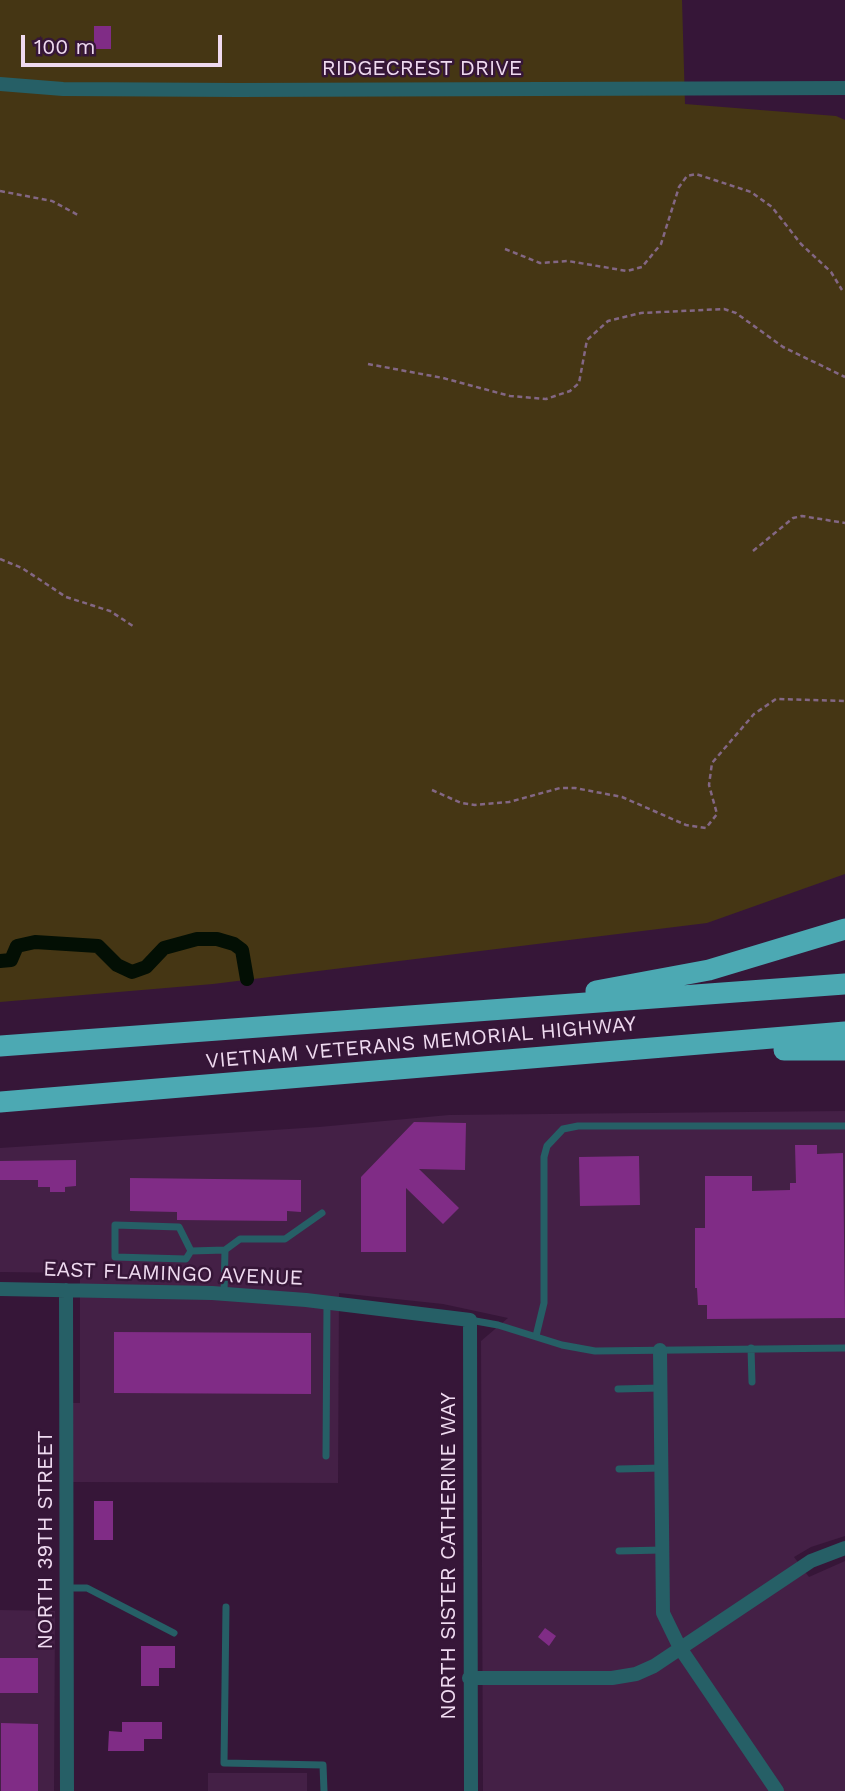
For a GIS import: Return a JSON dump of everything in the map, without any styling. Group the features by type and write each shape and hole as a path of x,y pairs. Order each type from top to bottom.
{"highway":[{"path":"515,1008 709,970 845,929"},
{"name":"VIETNAM VETERANS MEMORIAL HIGHWAY","path":"0,1046 845,984"},
{"name":"VIETNAM VETERANS MEMORIAL HIGHWAY","path":"0,1102 845,1032"},
{"path":"653,1049 845,1050"}],"street":[{"name":"RIDGECREST DRIVE","path":"0,84 63,89 211,90 845,88"},
{"name":"EAST FLAMINGO AVENUE","path":"0,1289 225,1294 327,1303 470,1321"},
{"name":"NORTH 39TH STREET","path":"66,1290 67,1791"},
{"name":"NORTH SISTER CATHERINE WAY","path":"470,1321 471,1791"},
{"path":"660,1350 663,1613 680,1648 777,1791"},
{"path":"469,1678 612,1678 636,1674 811,1561 845,1548"}],"lane":[{"path":"536,1336 544,1303 544,1157 547,1146 563,1129 578,1126 845,1126"},
{"path":"191,1251 225,1250 240,1239 285,1239 322,1213"},
{"path":"115,1225 179,1227 191,1251 186,1259 115,1257 115,1225"},
{"path":"225,1250 225,1294"},
{"path":"326,1456 327,1303"},
{"path":"470,1321 536,1336 562,1345 595,1350 845,1348"},
{"path":"751,1348 752,1382"},
{"path":"618,1389 661,1388"},
{"path":"618,1469 662,1468"},
{"path":"619,1551 663,1549"},
{"path":"66,1588 87,1588 174,1633"},
{"path":"226,1606 225,1763 323,1765 324,1791"}],"path":[{"path":"505,249 540,263 568,261 627,271 642,267 661,244 679,187 687,176 696,174 739,186 772,207 801,244 831,272 842,290"},
{"path":"0,191 52,201 78,215"},
{"path":"368,364 443,377 510,396 546,399 570,391 579,383 587,340 608,321 641,313 724,309 736,313 783,347 845,377"},
{"path":"753,551 793,518 802,516 845,523"},
{"path":"0,559 22,568 66,597 110,611 133,626"},
{"path":"432,790 461,803 475,804 509,802 560,788 575,788 622,797 686,825 706,828 717,814 709,785 712,762 754,714 776,699 805,697 845,701"}],"shaded area":[{"path":"0,0 682,0 685,104 836,116 845,120 845,874 707,923 213,984 0,1002"},
{"path":"845,1111 845,1536 811,1547 794,1557 809,1577 845,1561 845,1791 483,1791 481,1341 508,1318 443,1304 339,1293 338,1483 73,1482 73,1403 80,1403 80,1273 0,1272 0,1148 319,1127 449,1115"},
{"path":"0,1610 55,1611 54,1791 0,1791"},
{"path":"208,1773 307,1773 307,1791 208,1791"}],"building":[{"path":"94,26 111,26 111,49 94,49"},
{"path":"414,1122 466,1123 465,1170 419,1169 459,1208 443,1224 406,1188 406,1252 361,1252 361,1177"},
{"path":"795,1145 817,1145 817,1154 843,1153 845,1318 707,1319 707,1305 698,1305 695,1288 695,1228 705,1228 705,1176 752,1176 752,1191 790,1190 790,1183 796,1183"},
{"path":"639,1156 640,1205 580,1206 579,1157"},
{"path":"76,1160 76,1186 65,1187 65,1192 50,1192 50,1187 38,1187 38,1180 0,1180 0,1161"},
{"path":"130,1178 301,1180 301,1212 287,1211 287,1221 177,1220 177,1212 130,1211"},
{"path":"114,1332 311,1333 311,1394 114,1393"},
{"path":"94,1501 113,1501 113,1540 94,1540"},
{"path":"545,1628 556,1636 549,1646 538,1637"},
{"path":"141,1646 175,1646 175,1668 159,1668 159,1686 141,1686"},
{"path":"0,1658 38,1658 38,1693 0,1693"},
{"path":"122,1722 162,1722 162,1739 144,1739 144,1751 108,1751 109,1731 122,1732"},
{"path":"1,1723 38,1724 38,1791 1,1791"}],"waterway":[{"path":"0,961 11,960 17,946 35,942 98,946 117,965 132,972 146,967 164,948 197,939 217,939 234,944 242,950 247,979"}]}
